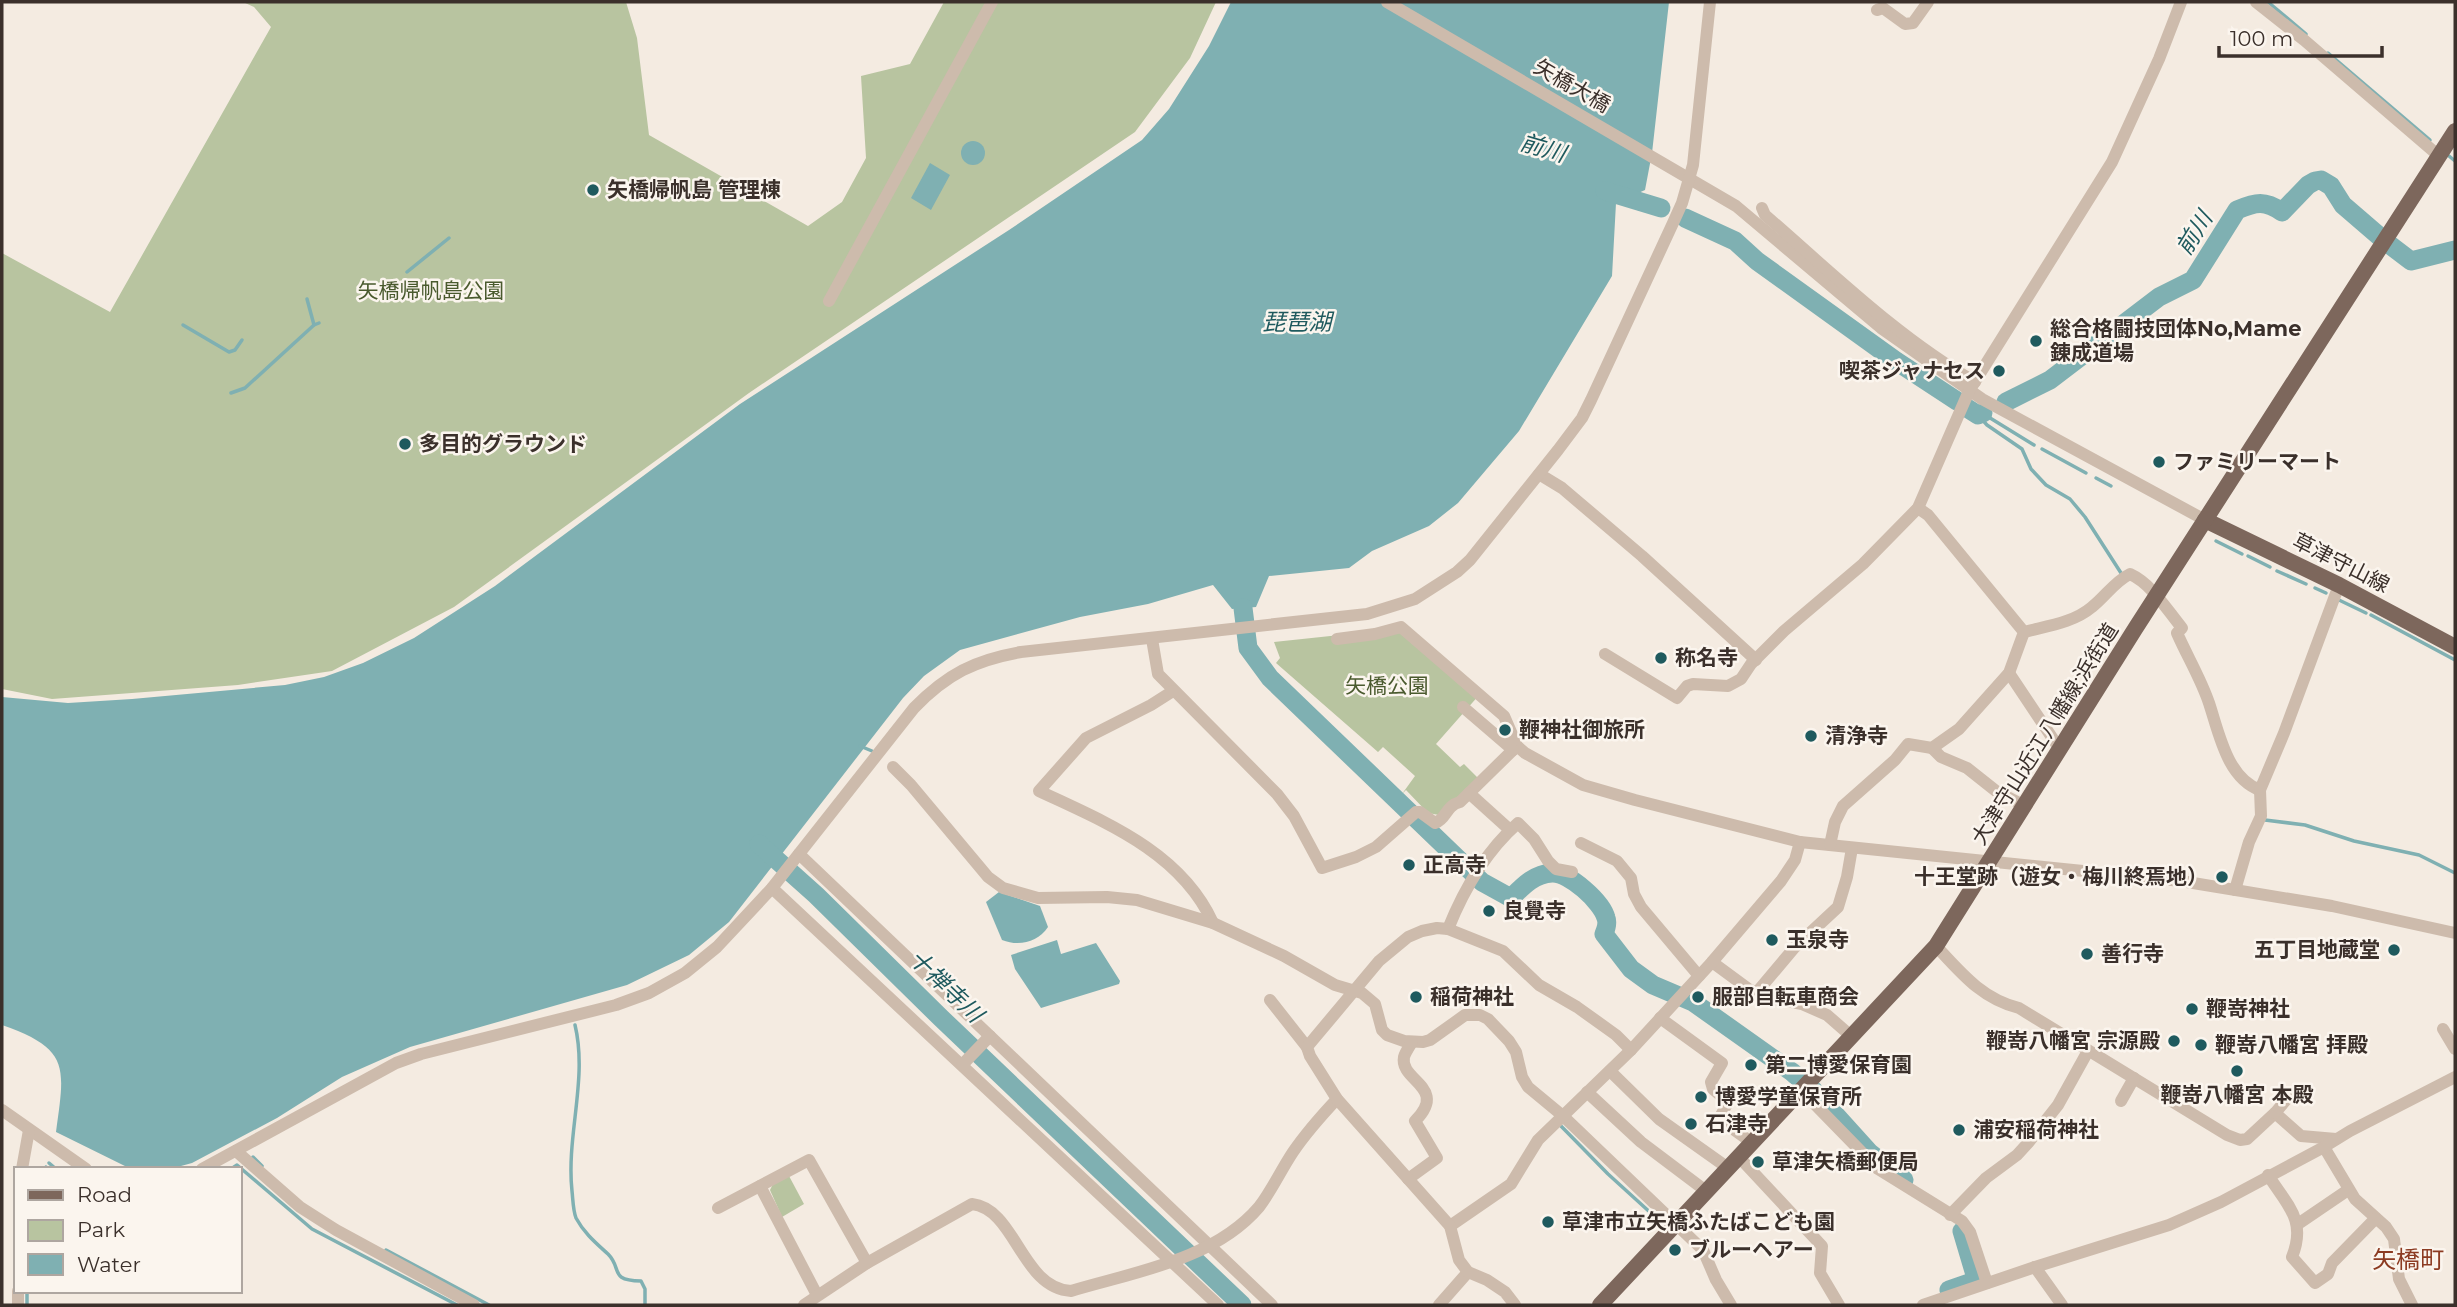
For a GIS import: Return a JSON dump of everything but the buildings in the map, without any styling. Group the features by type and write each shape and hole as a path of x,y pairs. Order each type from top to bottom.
{"main road":[{"name":"大津守山近江八幡線;浜街道","path":"1600,1305 1936,946 2059,748 2455,131"},
{"name":"草津守山線","path":"2206,520 2340,585 2455,646"}],"street":[{"path":"829,301 992,2"},
{"name":"矢橋大橋","path":"1387,2 1736,206 1881,328 1970,390"},
{"path":"206,1167 366,1077 396,1063 447,1047 616,1005 649,993 685,973 717,947 773,886 914,708 935,687 964,668 991,657 1021,652 1367,614 1415,599 1444,582 1469,560 1582,418 1673,223 1690,178 1710,2"},
{"path":"1877,10 1883,8 1905,24 1913,23 1928,2"},
{"path":"1605,654 1677,698 1693,684 1734,684 1784,631 1863,564 1918,508 1970,390 2112,162 2159,59 2181,2"},
{"path":"2256,2 2439,156"},
{"path":"1762,208 1765,215 1882,316 1951,368 1970,390 1982,399 2206,520"},
{"path":"1539,474 1562,488 1642,556 1756,660"},
{"path":"1918,508 1928,515 2024,632"},
{"path":"2024,632 2074,619 2092,607 2119,579 2130,574 2137,577 2182,628 2176,633 2209,702 2213,721 2227,756 2252,787 2260,790"},
{"path":"2235,890 2249,842 2261,816 2260,790 2340,585"},
{"path":"1337,639 1401,627 1504,716 1515,748"},
{"path":"1932,748 1959,729 2008,673 2024,632"},
{"path":"1152,639 1158,674 1276,794 1294,816 1322,868 1376,847 1413,815 1425,814 1435,823 1439,821 1451,805 1460,802 1515,748"},
{"path":"2008,673 2059,748"},
{"path":"1173,691 1152,705 1086,738 1039,791 1123,831 1148,846 1195,894 1213,923"},
{"path":"1463,707 1515,748 1583,785 1800,842 1991,860 2235,890 2332,906 2455,933"},
{"path":"1830,845 1835,822 1847,801 1895,760 1908,744 1932,748 1941,757 1968,768 1996,791 2025,806"},
{"path":"893,767 988,877 1003,888 1038,898 1107,897 1137,900 1213,923 1284,956 1335,985 1362,992 1374,1004 1382,1030 1387,1035 1412,1042 1430,1040 1465,1015 1480,1015 1488,1019 1516,1052 1522,1077 1528,1087 1563,1116 1703,1250 1731,1305"},
{"path":"1469,793 1510,830"},
{"path":"1448,929 1461,895 1473,875 1518,823 1534,839 1556,869 1572,872"},
{"path":"1450,1226 1511,1184 1538,1140 1610,1071 1712,962 1790,869 1800,842"},
{"path":"1581,843 1617,861 1631,878 1633,894 1641,907 1699,976"},
{"path":"1757,992 1795,947 1838,907 1852,848"},
{"path":"798,855 1207,1247 1272,1305"},
{"path":"773,886 1219,1305"},
{"path":"1307,1047 1379,961 1399,943 1422,931 1448,929 1503,951 1539,985 1577,1007 1631,1049"},
{"path":"1936,946 1971,985 2002,1004 2020,1008 2233,1138 2247,1139 2291,1094"},
{"path":"1712,962 1742,985 1776,999 1802,1004 1827,1016 1851,1036"},
{"path":"1270,1000 1307,1047 1337,1099 1450,1226 1459,1260 1468,1272 1505,1292 1514,1305"},
{"path":"1660,1017 1722,1063 1711,1082 1713,1089 1728,1102 1718,1119 1751,1142"},
{"path":"2443,1029 2455,1049"},
{"path":"964,1063 988,1038"},
{"path":"1408,1179 1437,1158 1415,1121 1425,1111 1427,1100 1424,1090 1404,1063 1404,1057 1412,1042"},
{"path":"1950,1215 1986,1178 2017,1155 2028,1143 2058,1105 2088,1051"},
{"path":"1610,1071 1659,1118 1733,1162 1822,1246 1820,1273 1839,1305"},
{"path":"1923,1305 2169,1225 2221,1202 2455,1077"},
{"path":"2121,1101 2134,1078"},
{"path":"1804,1085 1878,1169 1962,1221 1970,1232 1987,1283"},
{"path":"1587,1092 1641,1142 1706,1191"},
{"path":"804,1305 867,1263 972,1204 990,1209 1044,1281 1058,1290 1071,1291 1207,1247 1245,1221 1259,1206 1310,1128 1337,1099"},
{"path":"2,1110 83,1167"},
{"path":"2275,1113 2301,1136 2337,1139"},
{"path":"22,1167 29,1130"},
{"path":"2324,1147 2348,1190 2386,1227 2394,1240 2399,1279 2412,1305"},
{"path":"236,1151 300,1207 336,1230 474,1305"},
{"path":"718,1208 809,1160 867,1263"},
{"path":"2268,1175 2298,1224 2299,1237 2292,1257 2315,1283 2328,1274 2332,1263 2375,1219"},
{"path":"760,1186 817,1295"},
{"path":"2298,1224 2348,1190"},
{"path":"2035,1267 2062,1305"},
{"path":"1439,1305 1468,1272"}],"green space":[{"name":"矢橋帰帆島公園","path":"243,2 626,2 637,38 649,135 808,226 842,202 866,158 861,76 910,64 944,2 1216,2 1190,58 1135,132 749,393 454,607 332,671 238,685 52,699 2,689 2,253 110,312 271,27 254,7"},
{"name":"矢橋公園","path":"1401,623 1480,694 1436,744 1460,767 1464,764 1479,779 1439,815 1428,813 1406,790 1402,794 1415,776 1383,747 1378,752 1276,663 1280,658 1274,642 1368,632"},
{"path":"789,1176 804,1204 782,1217 770,1190 774,1182"}],"water":[{"name":"琵琶湖","path":"1231,2 1669,2 1652,153 1645,190 1616,203 1612,276 1519,431 1458,503 1429,526 1372,551 1349,568 1269,576 1256,607 1232,609 1213,585 1148,604 1080,617 960,650 924,676 903,698 729,922 689,955 627,985 410,1047 342,1077 277,1118 192,1163 177,1167 127,1167 56,1132 61,1091 58,1063 51,1052 40,1043 2,1025 2,697 68,703 285,685 324,677 363,663 414,638 495,586 740,404 1009,230 1142,140 1169,109 1209,46"},
{"path":"973,141 984,148 985,153 978,164 973,165 962,158 961,153 968,142"},
{"path":"930,163 950,175 931,210 911,198"},
{"path":"999,892 1040,906 1048,927 1028,942 1002,940 986,902"},
{"path":"1057,940 1061,954 1096,943 1120,981 1119,984 1041,1008 1015,969 1011,955"}],"waterway":[{"path":"2268,2 2306,34"},
{"path":"2328,53 2430,140"},
{"path":"2449,156 2455,161"},
{"name":"前川","path":"2006,402 2050,380 2159,297 2193,280 2237,210 2260,204 2270,205 2282,212 2308,185 2321,180 2331,186 2343,205 2379,236"},
{"name":"前川","path":"1605,191 1661,208"},
{"name":"前川","path":"1685,218 1735,241 1757,261 1896,361 1957,401"},
{"path":"407,272 449,238"},
{"name":"前川","path":"2390,245 2411,261 2455,250"},
{"path":"307,299 314,325 319,323"},
{"path":"183,325 229,352 235,350 242,340"},
{"path":"231,393 245,388 314,325"},
{"name":"前川","path":"1967,408 1978,415 1983,413"},
{"path":"1982,413 2034,445"},
{"path":"1978,415 1987,425 2022,449 2031,469 2046,485 2070,499 2085,517 2121,573"},
{"path":"2042,449 2086,473"},
{"path":"2096,478 2111,486"},
{"path":"2216,541 2242,554"},
{"path":"2248,556 2270,567"},
{"path":"2277,571 2306,584"},
{"path":"2315,588 2326,593"},
{"path":"2339,600 2366,613"},
{"path":"1243,608 1248,648 1270,678 1482,882 1511,898 1529,881 1546,874 1559,874 1576,883 1592,896 1603,911 1607,922 1604,934 1631,969 1653,985 1693,1002 1792,1072 1814,1091 1870,1153 1904,1180"},
{"path":"2371,615 2455,660"},
{"path":"860,746 872,751"},
{"path":"2265,820 2305,825 2354,841 2419,855 2455,873"},
{"name":"十禅寺川","path":"759,844 816,895 1242,1305"},
{"path":"575,1025 579,1066 571,1170 575,1215 586,1233 612,1259 620,1276 641,1281 645,1289 645,1305"},
{"path":"1559,1124 1664,1225"},
{"path":"253,1157 262,1166"},
{"path":"49,1163 54,1167"},
{"path":"234,1167 239,1167"},
{"path":"242,1169 312,1229 457,1305"},
{"path":"1949,1290 1975,1281 1976,1278 1962,1231"},
{"path":"386,1250 489,1305"},
{"path":"27,1293 27,1305"}],"place":[{"name":"矢橋帰帆島 管理棟","path":"593,190"},
{"name":"総合格闘技団体No,Mame 錬成道場","path":"2036,341"},
{"name":"喫茶ジャナセス","path":"1999,371"},
{"name":"多目的グラウンド","path":"405,444"},
{"name":"ファミリーマート","path":"2159,462"},
{"name":"称名寺","path":"1661,658"},
{"name":"鞭神社御旅所","path":"1505,730"},
{"name":"清浄寺","path":"1811,736"},
{"name":"正高寺","path":"1409,865"},
{"name":"十王堂跡（遊女・梅川終焉地）","path":"2222,877"},
{"name":"良覺寺","path":"1489,911"},
{"name":"玉泉寺","path":"1772,940"},
{"name":"五丁目地蔵堂","path":"2394,950"},
{"name":"善行寺","path":"2087,954"},
{"name":"稲荷神社","path":"1416,997"},
{"name":"服部自転車商会","path":"1698,997"},
{"name":"鞭嵜神社","path":"2192,1009"},
{"name":"鞭嵜八幡宮 宗源殿","path":"2174,1041"},
{"name":"鞭嵜八幡宮 拝殿","path":"2201,1045"},
{"name":"第二博愛保育園","path":"1751,1065"},
{"name":"鞭嵜八幡宮 本殿","path":"2237,1071"},
{"name":"博愛学童保育所","path":"1701,1097"},
{"name":"石津寺","path":"1691,1124"},
{"name":"浦安稲荷神社","path":"1959,1130"},
{"name":"草津矢橋郵便局","path":"1758,1162"},
{"name":"草津市立矢橋ふたばこども園","path":"1548,1222"},
{"name":"ブルーヘアー","path":"1675,1250"}],"district":[{"name":"矢橋町","path":"2408,1260"}]}
